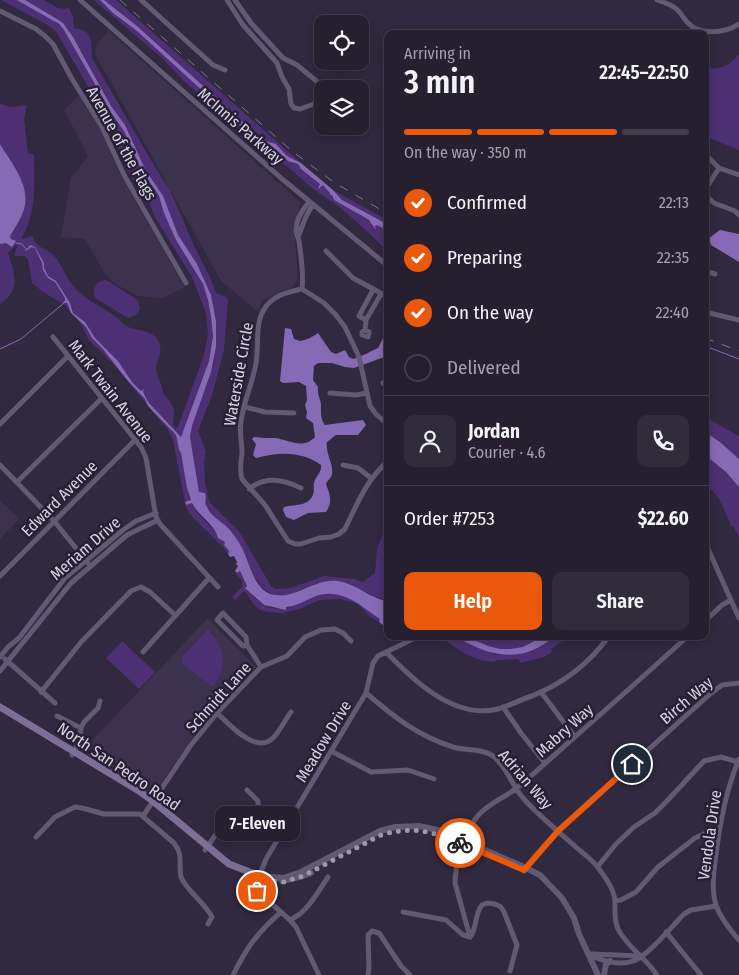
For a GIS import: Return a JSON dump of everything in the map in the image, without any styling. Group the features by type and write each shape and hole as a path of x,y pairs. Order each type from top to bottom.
{"main road":[{"name":"North San Pedro Road","path":"0,708 153,804 228,868 244,876 259,878"}],"street":[{"name":"McInnis Parkway","path":"80,0 311,203 384,263"},
{"path":"141,0 213,65 225,70"},
{"path":"227,0 243,25 277,63 282,78 289,89 291,104 294,108 300,109 314,105"},
{"path":"235,0 250,22 284,58 297,65 315,80"},
{"path":"657,0 679,10 688,24 699,30 728,30 739,24"},
{"name":"Avenue of the Flags","path":"0,11 36,29 53,44 102,127 124,175 186,283"},
{"path":"709,158 719,168 739,175"},
{"path":"709,184 719,168"},
{"path":"709,199 714,204 735,211 739,215"},
{"path":"311,203 303,219 298,236 303,279 302,289 324,303 345,327 359,357 370,406 384,421"},
{"path":"326,250 353,278 384,295"},
{"path":"709,272 715,274"},
{"name":"Waterside Circle","path":"302,289 277,296 264,310 260,318 256,362 240,428 242,450 240,474 249,489 265,506 288,541 301,544 319,538 331,537 342,532 372,478 384,465"},
{"path":"366,320 359,316 373,290"},
{"path":"352,340 363,334 366,320 381,294"},
{"path":"709,313 739,319"},
{"name":"Mark Twain Avenue","path":"53,337 136,439 146,458 158,520 218,587"},
{"path":"0,424 68,356"},
{"path":"330,394 356,395 367,393"},
{"path":"17,482 102,398"},
{"path":"245,407 265,412 294,413"},
{"name":"Edward Avenue","path":"0,576 136,439"},
{"path":"0,465 54,521 90,566"},
{"path":"343,465 358,468 372,478"},
{"path":"249,489 256,483 266,480 288,482 301,488"},
{"name":"Meriam Drive","path":"0,657 25,630 57,587 86,560 136,521 156,513"},
{"name":"Meriam Drive","path":"0,671 46,616 58,598 90,566 127,535 158,520"},
{"path":"709,551 739,618"},
{"path":"143,652 209,578"},
{"path":"41,692 82,641 132,591 141,587 150,592 175,615"},
{"path":"709,617 731,600"},
{"path":"247,645 243,646 216,620 223,613 246,637 247,645 261,667"},
{"name":"Schmidt Lane","path":"144,816 191,745 217,713 261,667 287,656 305,637 321,630 335,629 351,640"},
{"name":"Meadow Drive","path":"259,878 266,859 366,693 373,663 378,656 411,640"},
{"path":"386,652 411,678 426,689 447,701 466,708 486,711 503,707 541,692 568,678 581,669 606,640"},
{"name":"Mabry Way","path":"470,937 455,883 455,875 464,843 474,821 481,813 516,789 683,640"},
{"path":"0,657 8,661 55,704"},
{"name":"Birch Way","path":"525,869 558,831 709,695 722,685 739,683"},
{"path":"541,692 574,736"},
{"name":"Adrian Way","path":"366,693 396,719 428,738 455,748 485,752 492,755 499,762 516,789 535,811 598,866 609,883 615,901 614,916 618,929 640,956 647,961 656,975"},
{"path":"73,753 80,740 81,728 84,722 98,708 100,701"},
{"path":"503,707 545,763"},
{"path":"217,713 237,731 255,743 261,743 273,738 291,712"},
{"path":"57,716 81,728"},
{"path":"331,751 371,772 408,770 434,779"},
{"path":"598,866 634,827 660,808 704,761 721,757 738,760"},
{"name":"Vendola Drive","path":"738,760 727,792 713,881 716,906 731,931 739,940"},
{"path":"206,848 223,824 249,817 256,812 258,801 247,790"},
{"path":"36,837 55,817 75,807 104,814 132,813 144,816 178,848 182,879 208,909 212,917 208,924"},
{"name":"North San Pedro Road","path":"259,878 284,882 303,876 381,835 395,831 419,830 440,835 525,869 537,878 559,900 579,934 598,975"},
{"path":"615,901 636,892 658,867 695,838 706,834 719,835"},
{"path":"290,920 306,910 328,877"},
{"path":"259,878 257,891 296,927 319,975"},
{"path":"403,912 446,920 463,935 470,937 473,933 476,915 482,905 491,903 501,907 516,945 510,971"},
{"path":"588,954 600,960 621,963 632,961 646,953 684,914 691,910 716,906"},
{"path":"233,975 243,954 260,931 281,912"},
{"path":"368,975 368,935 372,930 379,933 401,966 410,975"},
{"path":"666,932 701,975"},
{"path":"588,954 640,956"},
{"path":"604,975 606,964 610,961"}],"shaded area":[{"path":"1,0 17,0 34,8 64,30 112,114 124,131 141,169 159,196 176,240 203,284 208,300 213,336 209,361 181,437 149,403 146,396 132,382 118,361 95,338 85,322 73,313 72,307 65,301 71,313 65,305 32,283 28,259 25,256 14,256 17,244 8,253 13,268 14,287 7,299 0,304 0,104 10,107 27,105 24,119 28,153 34,155 34,198 30,219 21,239 32,236 37,244 51,253 57,260 71,284 79,292 118,318 126,326 149,333 156,338 160,349 156,371 163,393 173,408 174,426 175,428 178,427 204,355 208,334 206,313 192,277 156,219 145,193 132,178 109,123 57,33 51,27"},
{"path":"17,0 25,0 57,19 63,23 73,37 111,106 125,125 145,169 163,196 178,235 197,264 211,295 216,321 216,347 211,372 190,437 199,492 205,493 206,504 209,510 235,536 254,576 263,589 276,595 284,595 322,582 338,581 345,583 384,600 384,626 379,622 380,619 351,599 343,596 325,594 316,596 286,607 286,610 264,605 245,588 247,586 240,571 237,573 235,571 238,566 237,562 234,556 230,557 228,554 229,551 224,545 225,542 218,538 214,528 192,503 186,505 185,502 191,500 176,435 148,406 145,399 92,338 86,327 71,313 67,303 63,303 65,298 55,282 48,278 43,270 35,248 32,247 25,251 30,245 35,247 44,263 48,276 56,281 70,303 73,313 85,322 95,338 118,361 132,382 141,391 144,389 143,392 149,403 181,437 209,361 213,336 208,300 203,284 176,240 159,196 141,169 124,131 59,24"},
{"path":"25,0 44,0 58,8 66,9 68,7 73,16 74,28 88,34 91,42 92,58 170,190 216,293 227,297 224,350 212,395 198,431 206,452 204,462 205,483 209,502 239,531 271,586 276,589 291,588 324,576 354,579 363,582 375,573 377,549 384,531 384,600 353,586 332,581 318,583 288,595 273,595 261,587 251,572 245,555 227,527 214,517 207,507 206,500 199,493 190,437 211,372 216,347 216,321 211,295 197,264 177,235 155,183 145,169 125,125 111,106 82,52 63,23"},
{"path":"94,0 100,0 113,13 137,31 254,138 276,150 288,161 298,164 301,169 331,193 334,200 384,228 384,248 341,208 313,189 288,167 256,144 184,81 163,59"},
{"path":"100,0 104,0 137,26 255,133 265,141 276,144 287,156 301,163 342,200 384,222 384,229 376,225 376,230 369,220 334,200 323,185 318,189 320,184 301,169 298,164 288,161 276,150 254,138 137,31 113,13"},
{"path":"104,0 116,0 301,163 287,156 276,144 265,141 255,133 137,26"},
{"path":"109,31 301,203 294,227 298,277 294,286 262,301 258,312 221,281 95,54 97,44"},
{"path":"739,54 739,150 709,138 709,69 724,66"},
{"path":"79,95 101,131 120,174 185,287 163,298 138,296 117,285 105,274 85,239 61,237 71,178 88,156 64,110"},
{"path":"0,144 18,173 25,197 23,213 10,236 11,239 16,241 12,247 6,243 0,244"},
{"path":"333,190 384,218 384,222 342,200"},
{"path":"720,230 739,234 739,262 711,245 709,238"},
{"path":"106,280 138,300 140,309 136,315 128,318 95,298 94,291 96,286"},
{"path":"80,322 149,406 176,435 190,501 185,502 173,440 168,430 111,361 90,341"},
{"path":"285,328 291,329 294,339 300,341 318,333 331,352 336,354 345,350 349,357 353,359 378,348 384,336 384,357 354,368 332,363 318,363 314,366 313,380 318,387 321,412 325,425 363,420 366,425 358,435 336,435 327,442 327,450 332,467 332,475 326,484 329,491 330,505 326,512 308,513 294,520 286,517 283,510 284,507 302,504 310,500 321,465 298,455 281,454 256,458 253,455 256,444 252,439 254,437 275,438 301,444 315,437 313,423 306,418 306,386 299,382 283,383 280,381"},
{"path":"709,419 739,436 739,459 709,435"},
{"path":"709,435 739,459 739,487 726,472 709,458"},
{"path":"709,458 726,472 739,487 739,537 733,526 731,526 715,493 710,489"},
{"path":"0,500 19,519 0,539"},
{"path":"192,503 196,511 225,542 224,544 229,551 228,554 221,544 188,511 185,505"},
{"path":"239,571 246,582 246,588 266,606 280,609 321,594 337,594 361,603 380,619 379,622 369,616 357,603 340,599 320,600 299,609 282,613 260,610 254,605 245,591 235,600 232,597 242,587 242,581 236,574"},
{"path":"208,618 256,667 212,712 153,795 82,751"},
{"path":"208,630 218,644 223,657 221,672 213,687 183,665 182,657"},
{"path":"445,640 548,640 548,642 550,640 563,640 544,657 520,663 519,659 486,661 465,653","holes":["468,644 487,650 522,654 497,655"]},
{"path":"462,640 474,640 500,649 511,649 523,647 536,640 549,640 530,651 505,655 493,653"},
{"path":"122,641 155,672 139,689 106,658"}],"waterway":[{"path":"16,243 22,244 25,248"},
{"path":"0,349 21,339 64,303"},
{"path":"709,348 739,359"}],"railway":[{"path":"120,0 293,152 335,183 384,212"},
{"path":"709,340 739,351"}],"way so far":[{"path":"257,891 259,880 273,882 293,880 381,835 395,831 419,830 440,835 460,843"}],"place":[{"name":"7-Eleven","path":"257,891"}],"route":[{"path":"460,843 524,870 558,831 632,764"}]}
